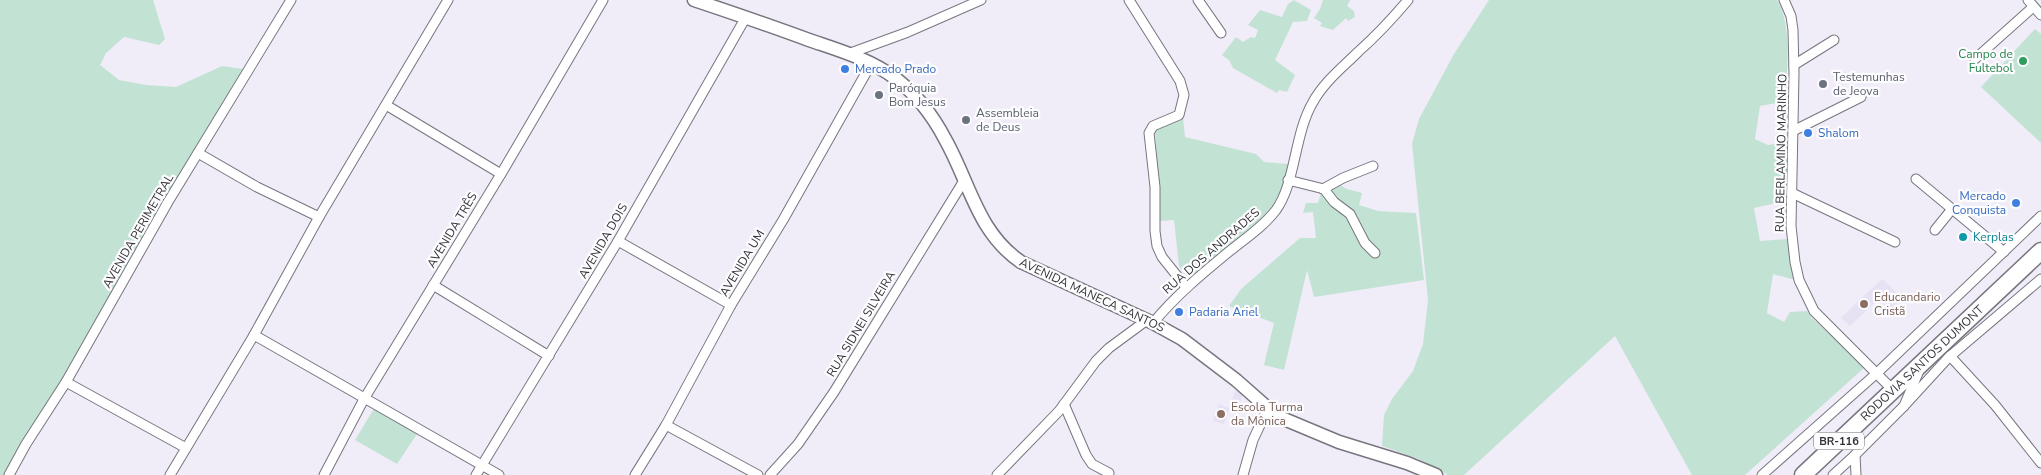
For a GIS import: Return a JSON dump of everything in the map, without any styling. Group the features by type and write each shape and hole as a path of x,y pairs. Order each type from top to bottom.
{"highway":[{"name":"RODOVIA SANTOS DUMONT","path":"1803,475 2041,251"}],"street":[{"name":"AVENIDA PERIMETRAL","path":"9,475 26,444 66,382 168,202 291,0"},
{"path":"170,475 254,336 320,216 448,0"},
{"name":"AVENIDA TRÊS","path":"324,475 364,399 501,174 603,0"},
{"name":"AVENIDA MANECA SANTOS","path":"694,0 848,54 871,64 894,78 923,106 945,139 965,179 981,218 998,244 1021,262 1150,321 1182,339 1284,419 1414,471 1436,475"},
{"path":"848,54 901,35 981,0"},
{"path":"1129,0 1174,70 1182,88 1183,102 1179,115 1153,126 1149,133 1155,187 1157,246 1162,257 1186,287"},
{"path":"1198,0 1221,34"},
{"name":"RUA DOS ANDRADES","path":"997,475 1064,404 1108,348 1150,321 1186,287 1267,219 1281,202 1295,151 1311,104 1330,78 1387,25 1408,0"},
{"name":"RUA BERLAMINO MARINHO","path":"1785,0 1791,16 1794,65 1791,226 1795,262 1805,296 1814,311 1893,390"},
{"path":"1975,59 2031,4 2041,16"},
{"name":"AVENIDA DOIS","path":"476,475 618,241 746,17"},
{"path":"1794,65 1834,40"},
{"name":"AVENIDA UM","path":"635,475 666,425 731,305 783,220 871,64"},
{"path":"1793,131 1861,97"},
{"path":"386,105 501,174"},
{"path":"198,153 257,187 320,216"},
{"path":"1323,189 1343,178 1373,166"},
{"name":"RUA SIDNEI SILVEIRA","path":"770,475 798,444 834,392 965,179"},
{"path":"1916,179 2004,252"},
{"path":"1288,180 1323,189 1334,202 1350,214 1365,243 1375,252"},
{"path":"1792,193 1895,242"},
{"path":"1935,230 1952,209"},
{"path":"1762,475 1877,373 2041,216"},
{"path":"618,241 731,305"},
{"path":"1833,475 1856,455 1950,356 2041,279"},
{"path":"433,285 549,356"},
{"path":"254,336 499,475"},
{"path":"1950,356 1995,405 2041,463"},
{"path":"1904,406 1922,363"},
{"path":"66,382 186,448"},
{"path":"1064,404 1086,455 1092,464 1109,473"},
{"path":"1243,475 1253,440 1268,408"},
{"path":"666,425 758,475"},
{"path":"1856,455 1856,475"}],"shaded area":[{"name":"Educandario Cristã","path":"1882,279 1902,298 1890,310 1878,299 1850,326 1841,318"},
{"path":"1235,391 1243,393 1238,411 1229,409 1224,424 1213,421 1219,404 1229,408"}],"green space":[{"path":"0,0 153,0 165,39 159,45 124,37 106,53 100,65 119,80 146,85 176,87 222,66 244,69 10,475 0,475"},
{"path":"1294,0 1311,10 1307,21 1293,22 1275,60 1295,75 1287,92 1279,90 1277,93 1233,68 1229,60 1222,55 1236,37 1243,42 1251,37 1255,38 1258,30 1248,25 1260,10 1282,17 1288,4"},
{"path":"1323,0 1350,0 1347,6 1354,11 1355,17 1348,21 1346,18 1333,30 1320,26 1322,23 1314,18"},
{"path":"1489,0 1777,0 1782,11 1787,35 1786,101 1760,106 1755,139 1768,145 1788,142 1786,201 1754,208 1760,241 1789,239 1795,280 1773,274 1767,313 1784,322 1790,312 1807,311 1812,318 1865,367 1745,475 1692,475 1615,336 1464,475 1448,475 1419,459 1382,446 1384,415 1392,399 1413,371 1423,344 1428,300 1412,144 1419,119 1454,54"},
{"name":"Campo de Fultebol","path":"2035,29 2041,34 2041,143 1981,87"},
{"path":"1183,118 1185,137 1256,154 1264,162 1289,164 1277,198 1267,213 1242,237 1192,276 1186,276 1179,266 1174,220 1160,221 1155,128"},
{"path":"1338,184 1347,189 1362,193 1359,205 1378,211 1416,213 1424,280 1314,297 1307,270 1284,370 1264,365 1274,323 1229,306 1241,289 1300,238 1316,238 1313,212 1303,213 1306,203 1318,203 1322,189"},
{"path":"375,407 419,431 397,464 355,440"}],"place":[{"name":"Campo de Fultebol","path":"2023,61"},
{"name":"Mercado Prado","path":"845,69"},
{"name":"Testemunhas de Jeova","path":"1823,84"},
{"name":"Paróquia Bom Jesus","path":"879,95"},
{"name":"Assembleia de Deus","path":"966,120"},
{"name":"Shalom","path":"1808,133"},
{"name":"Mercado Conquista","path":"2016,203"},
{"name":"Kerplas","path":"1963,237"},
{"name":"Educandario Cristã","path":"1864,304"},
{"name":"Padaria Ariel","path":"1179,312"},
{"name":"Escola Turma da Mônica","path":"1221,414"}]}
